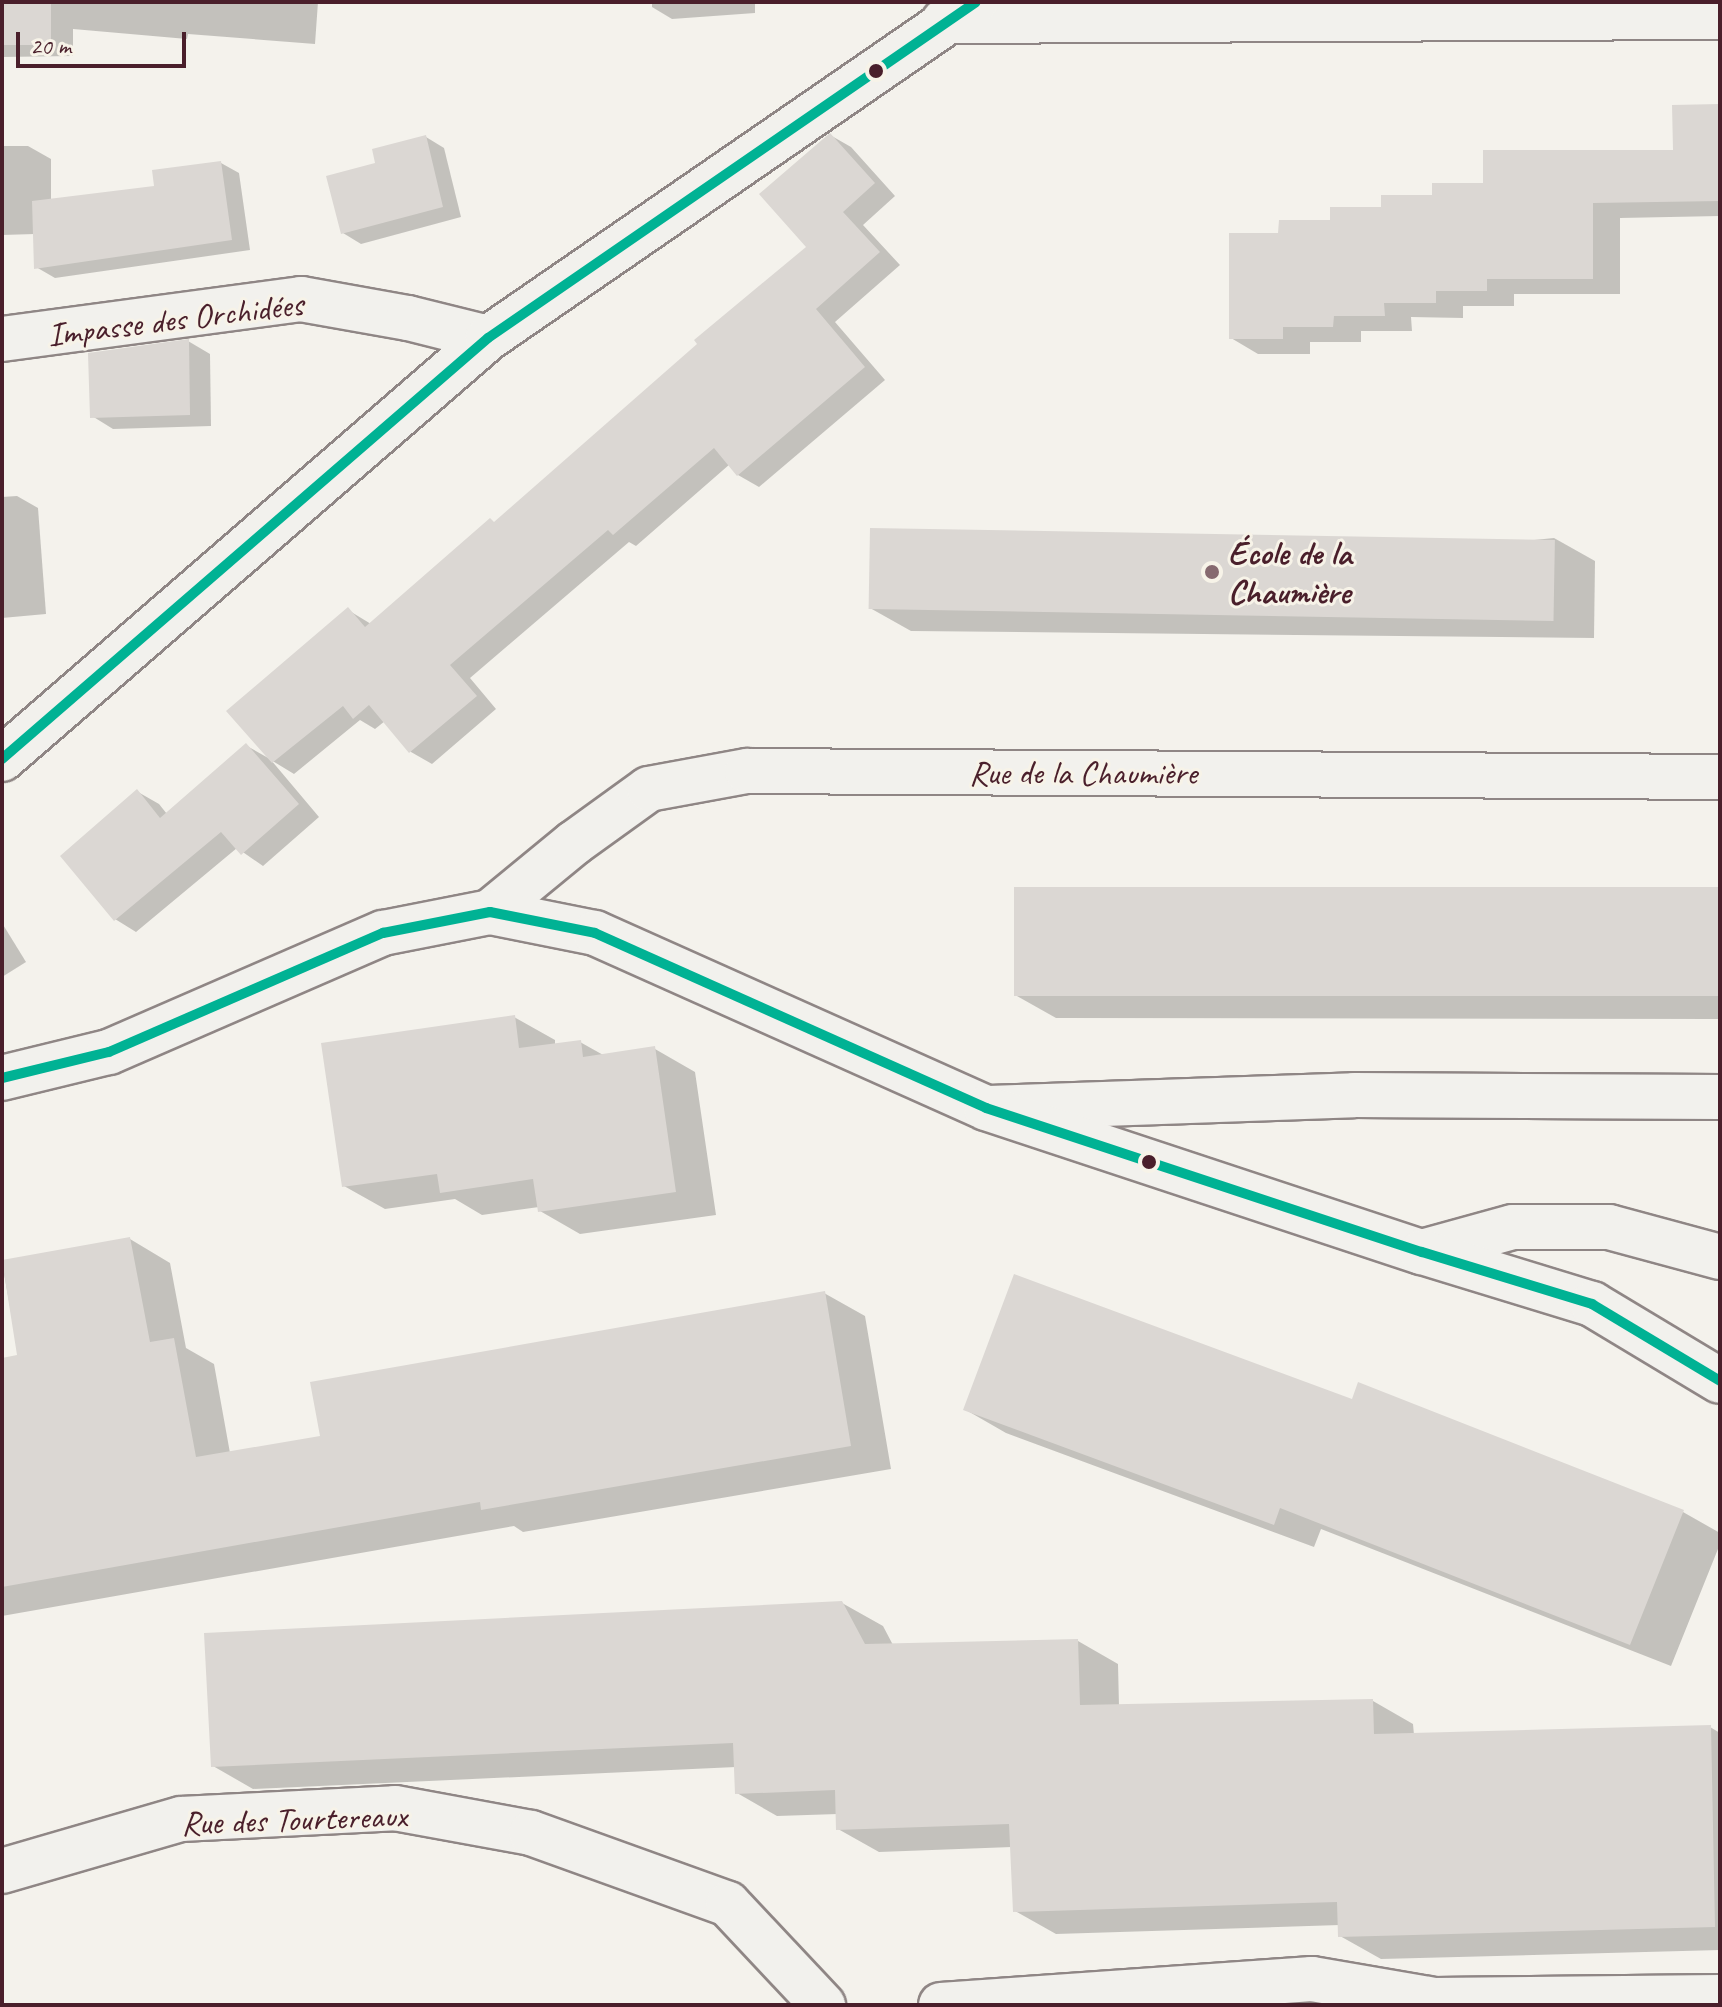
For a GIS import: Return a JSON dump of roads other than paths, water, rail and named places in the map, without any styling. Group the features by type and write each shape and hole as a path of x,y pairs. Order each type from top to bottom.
{"street":[{"path":"2,759 488,338 960,12 1720,17"},
{"name":"Impasse des Orchidées","path":"2,339 301,299 408,318 488,338"},
{"name":"Rue de la Chaumière","path":"490,912 649,789 747,771 1720,777"},
{"path":"2,1078 109,1052 383,933 490,912 595,933 986,1108 1422,1252 1592,1304 1720,1381"},
{"path":"986,1108 1354,1095 1720,1097"},
{"path":"1422,1252 1513,1227 1609,1227 1720,1257"},
{"name":"Rue des Tourtereaux","path":"2,1871 181,1819 395,1808 531,1833 728,1904 823,2005"},
{"path":"941,2005 1312,1979 1435,2000 1720,1997"}],"place":[{"name":"École de la Chaumière","path":"1212,572"}]}
